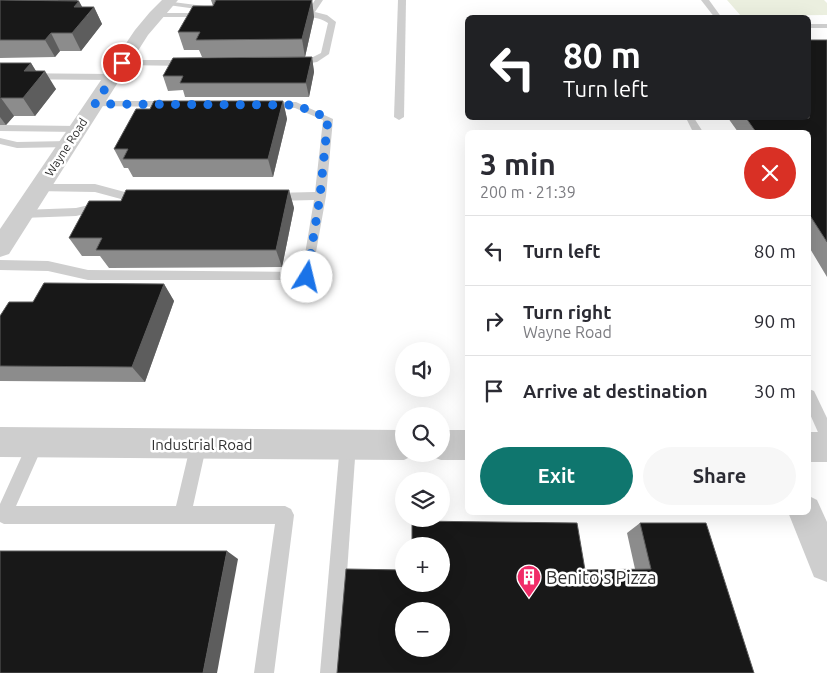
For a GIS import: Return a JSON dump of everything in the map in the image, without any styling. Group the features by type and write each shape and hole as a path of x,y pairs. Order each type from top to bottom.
{"street":[{"name":"Wayne Road","path":"2,242 117,70 165,6"},
{"name":"Industrial Road","path":"0,442 395,445"},
{"path":"450,445 465,445"},
{"path":"811,447 827,447"},
{"path":"806,515 827,564"}],"lane":[{"path":"310,13 320,0"},
{"path":"399,118 402,0"},
{"path":"705,0 717,15"},
{"path":"165,6 218,12 165,6"},
{"path":"282,12 310,13 327,18 332,22 325,54 314,60 288,64"},
{"path":"811,26 827,26"},
{"path":"0,76 117,70 202,63"},
{"path":"95,104 181,104"},
{"path":"0,265 48,266 88,275 307,277 320,196 328,118 296,105 258,105"},
{"path":"0,128 73,136"},
{"path":"0,141 17,145 73,136"},
{"path":"22,214 76,212 137,198 95,188 39,188"},
{"path":"261,197 320,196"},
{"path":"811,400 827,434"},
{"path":"36,443 4,515 285,514 264,673"},
{"path":"182,515 200,443"},
{"path":"330,673 348,444"}],"green space":[{"path":"727,0 824,0 827,3 827,15 740,15"}],"building":[{"path":"0,0 79,1 74,7 94,7 72,33 51,33 45,40 0,40"},
{"path":"216,0 312,0 302,39 196,40 200,32 178,32 193,6 213,6"},
{"path":"811,40 827,40 827,242 811,217 811,130 755,130 747,120 811,120"},
{"path":"312,57 306,83 180,83 183,76 163,76 173,58"},
{"path":"0,63 31,63 24,71 45,71 23,98 0,99"},
{"path":"154,101 283,101 268,159 123,159 128,149 114,149 136,109 150,109"},
{"path":"126,190 289,190 276,250 96,250 102,238 69,238 89,201 121,201"},
{"path":"44,283 164,284 132,367 0,366 0,316 9,302 33,302"},
{"name":"Benito's Pizza","path":"450,521 577,523 585,570 651,569 640,523 706,523 754,673 337,673 346,569 395,570 395,592 450,592 450,537 412,537 412,527 450,527"},
{"path":"0,551 227,551 203,673 0,673"}],"place":[{"name":"Benito's Pizza","path":"529,598"}],"route":[{"path":"122,63 95,104 296,105 328,118 320,196 307,277"}]}
